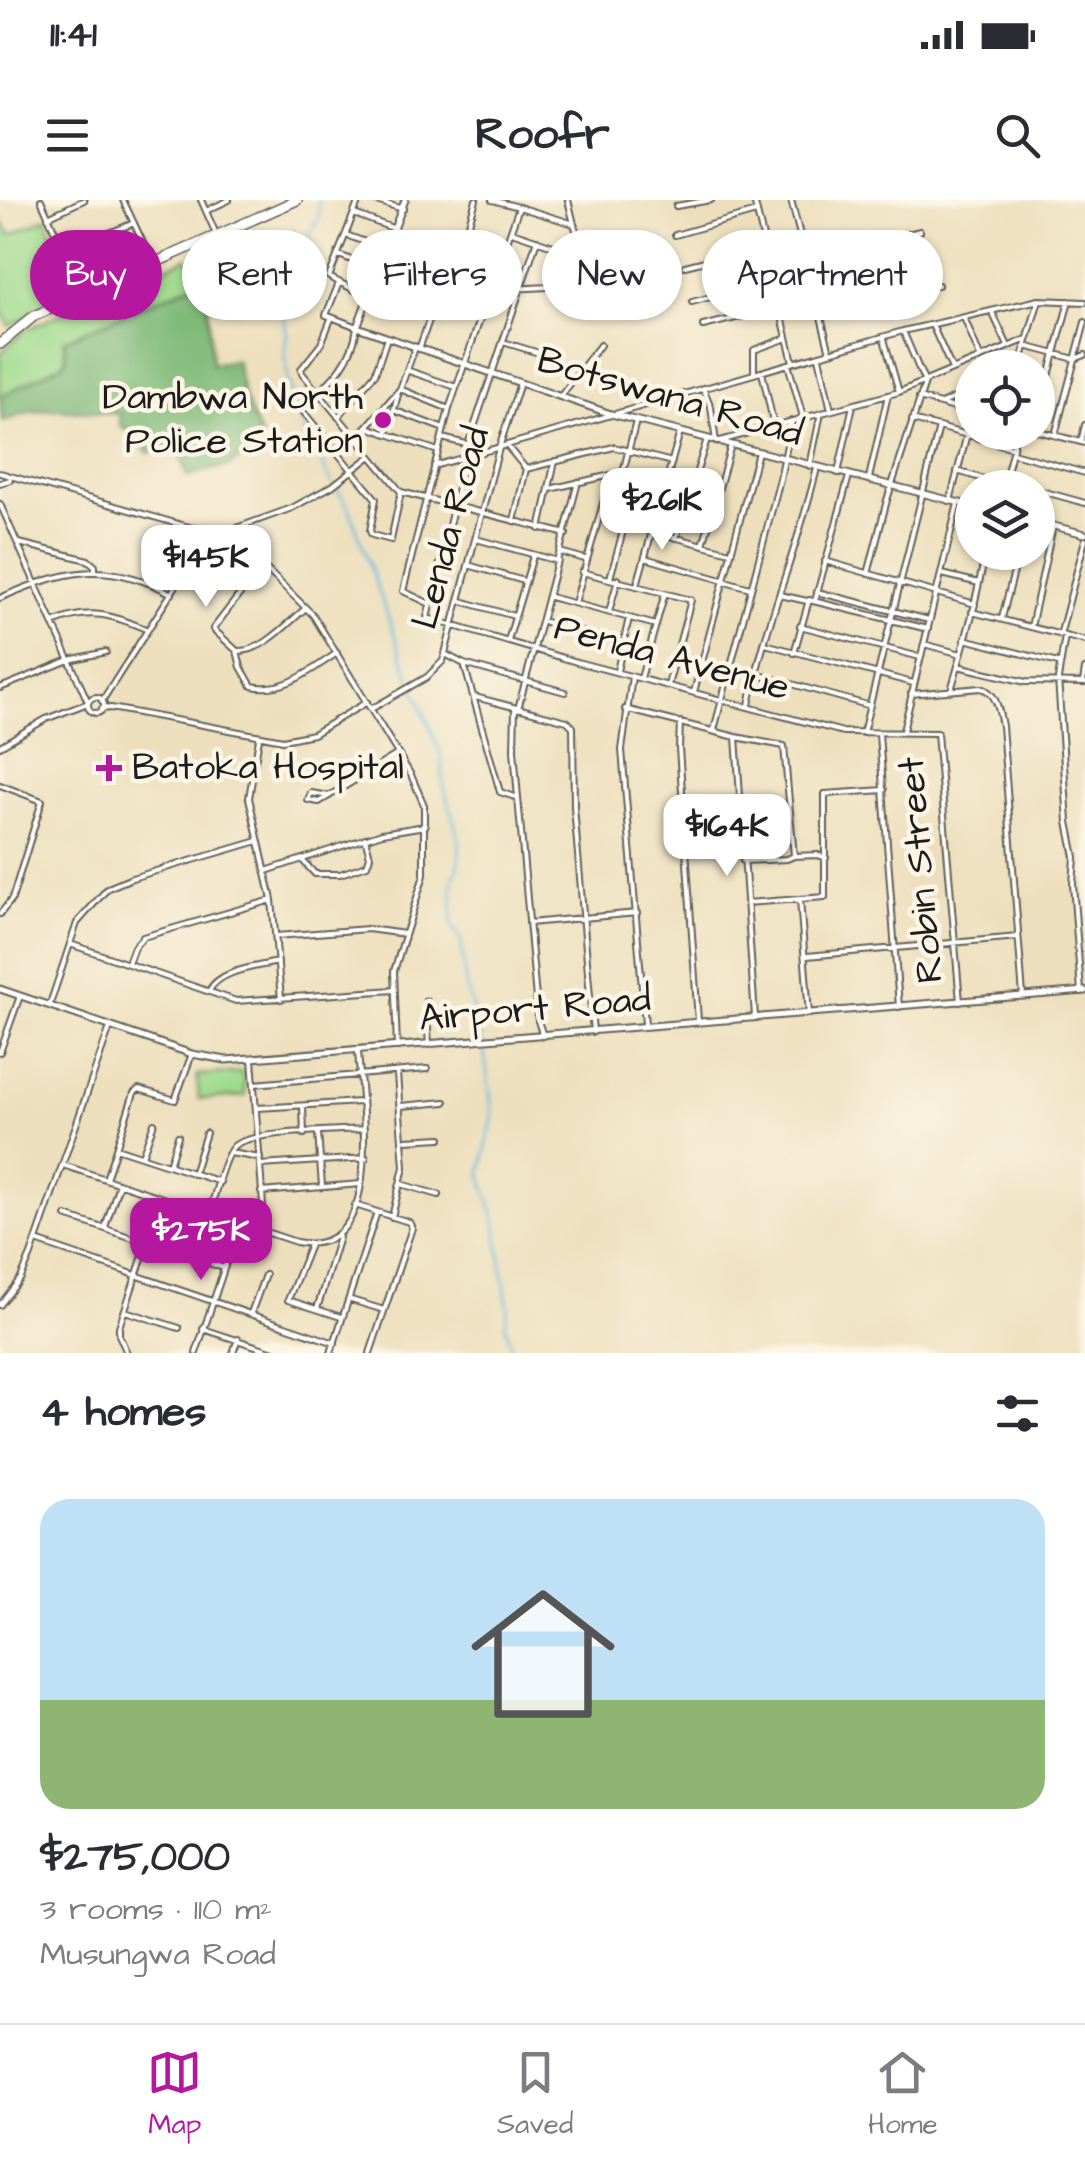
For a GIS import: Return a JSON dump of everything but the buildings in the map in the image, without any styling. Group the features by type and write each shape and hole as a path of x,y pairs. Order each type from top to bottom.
{"highway":[{"path":"230,230 297,200"},
{"path":"0,344 30,319"}],"street":[{"path":"41,200 54,230"},
{"path":"48,216 84,200"},
{"path":"123,200 137,230"},
{"path":"201,200 214,230"},
{"path":"206,211 229,200"},
{"path":"347,287 329,277 359,200"},
{"path":"373,200 403,209"},
{"path":"354,214 395,229 405,200"},
{"path":"467,230 476,200"},
{"path":"492,200 574,224"},
{"path":"568,200 576,230"},
{"path":"676,206 711,200"},
{"path":"754,200 760,230"},
{"path":"791,200 799,230"},
{"path":"513,230 519,207"},
{"path":"682,233 756,212"},
{"path":"116,230 134,223"},
{"path":"522,235 542,242"},
{"path":"522,284 537,240"},
{"path":"339,255 347,258"},
{"path":"685,266 702,262"},
{"path":"339,283 326,315 357,327"},
{"path":"692,302 702,299"},
{"path":"1024,350 1039,300"},
{"path":"434,466 903,332 1039,300 1085,302"},
{"path":"1069,300 1055,354 1075,358 1085,355"},
{"path":"992,313 1008,346"},
{"path":"330,318 321,344 301,369 304,378 401,492 566,534"},
{"path":"964,318 977,350"},
{"path":"360,320 351,355 320,394 301,410 376,500 370,531 383,540 391,540 401,492"},
{"path":"387,434 399,391 428,320"},
{"path":"428,602 402,592 456,387 481,320"},
{"path":"454,626 428,619 428,602 468,445 510,320"},
{"path":"703,326 727,320"},
{"path":"783,320 803,417"},
{"path":"821,320 830,352"},
{"path":"1085,322 1055,435 1083,442 1085,425"},
{"path":"932,325 952,369"},
{"name":"Botswana Road","path":"357,327 611,414 955,502"},
{"path":"868,574 891,486 925,383 903,332"},
{"path":"884,337 899,392"},
{"path":"338,417 375,374 386,338"},
{"path":"754,373 754,350 788,338"},
{"path":"998,350 1027,338"},
{"path":"503,342 539,354 572,380"},
{"path":"560,398 600,345"},
{"path":"1025,346 1040,350"},
{"path":"818,355 831,410"},
{"path":"703,388 711,408 716,442 899,392 955,368"},
{"path":"407,370 456,387"},
{"path":"762,372 774,426"},
{"name":"Lenda Road","path":"371,708 427,677 446,654 499,448 520,383"},
{"path":"356,438 399,391"},
{"path":"399,391 450,409"},
{"path":"868,480 888,395"},
{"path":"919,398 955,408"},
{"path":"941,404 955,398"},
{"path":"838,474 854,405"},
{"path":"396,411 444,430"},
{"path":"749,705 814,467 821,413"},
{"path":"912,420 955,431"},
{"path":"622,476 636,421"},
{"path":"714,730 792,421"},
{"path":"367,427 438,451"},
{"path":"863,733 939,427"},
{"path":"637,585 680,432"},
{"path":"442,438 468,445"},
{"path":"676,538 707,439"},
{"path":"704,545 730,445"},
{"path":"507,446 526,469"},
{"path":"526,469 602,448 630,449 672,462"},
{"path":"1008,470 1013,450 1085,472"},
{"path":"694,692 758,452"},
{"path":"217,535 292,508 371,456"},
{"path":"540,529 555,461"},
{"path":"514,521 526,469"},
{"path":"550,488 611,475 716,501"},
{"path":"574,603 611,475"},
{"path":"815,601 849,476"},
{"path":"0,478 217,535 263,564 306,608 371,708 420,794 425,826 424,875 395,966 397,1047"},
{"path":"610,578 636,480"},
{"path":"950,501 955,480"},
{"path":"543,1036 538,1021 514,750 516,708 550,597 578,482"},
{"path":"1055,495 1085,503"},
{"path":"0,504 94,713"},
{"path":"903,731 955,516"},
{"path":"624,524 730,552"},
{"path":"1055,526 1085,537 1059,664 1083,992"},
{"path":"94,713 210,533"},
{"path":"475,538 558,561"},
{"path":"16,542 88,560 95,571"},
{"path":"560,552 586,559"},
{"path":"508,641 533,556"},
{"path":"644,558 750,588"},
{"path":"825,561 974,604"},
{"path":"263,564 212,629 237,650 252,686 291,682 337,653"},
{"path":"468,565 524,581"},
{"path":"951,690 982,570"},
{"path":"1002,618 1014,570"},
{"path":"1031,627 1044,570"},
{"path":"0,598 64,574 95,571 137,577 172,594"},
{"path":"582,572 690,600 668,685"},
{"path":"942,574 979,583"},
{"path":"609,612 618,580"},
{"path":"817,592 931,620"},
{"path":"641,678 665,593"},
{"path":"780,596 928,630"},
{"path":"550,597 656,625"},
{"path":"459,601 514,616"},
{"path":"794,653 807,602"},
{"path":"237,650 260,646 306,608"},
{"path":"53,623 94,612 112,614 149,630"},
{"path":"972,612 1085,641"},
{"path":"617,672 629,618"},
{"path":"542,622 622,644"},
{"name":"Penda Avenue","path":"454,626 830,728 879,734"},
{"path":"800,626 920,658"},
{"path":"966,639 1059,664"},
{"path":"765,644 913,683"},
{"path":"924,644 960,654"},
{"path":"0,688 70,660 106,652"},
{"path":"446,654 464,664 565,692"},
{"path":"464,664 500,792 518,798"},
{"path":"958,666 1026,682 1084,684 1085,669"},
{"path":"756,674 869,706"},
{"path":"632,676 622,750 645,1027"},
{"path":"911,694 988,690 999,712 1023,996"},
{"path":"85,692 111,708 260,737 300,739 367,702"},
{"path":"0,746 95,697"},
{"path":"475,697 567,721 573,727 574,807 593,1032"},
{"path":"626,708 736,737 782,744 786,748 794,856"},
{"path":"75,709 94,713"},
{"path":"680,722 698,1022"},
{"name":"Robin Street","path":"879,734 937,732 960,1002"},
{"path":"879,734 899,1006"},
{"path":"260,737 249,798 272,900 282,999"},
{"path":"736,737 755,1018"},
{"path":"329,796 398,754"},
{"path":"0,785 42,801 12,899 0,914"},
{"path":"745,904 825,897 824,794 884,790"},
{"path":"30,798 36,814"},
{"path":"266,871 365,838 425,826"},
{"path":"302,860 316,874 358,870 367,865 370,856 365,838"},
{"path":"50,1006 81,916 117,882 258,841"},
{"path":"742,861 787,860 818,854 826,858"},
{"path":"800,898 809,1014"},
{"path":"128,965 134,947 143,938 272,900"},
{"path":"529,923 637,913"},
{"path":"276,936 368,929 405,934"},
{"path":"1078,932 1085,931"},
{"path":"806,956 1018,936"},
{"path":"70,944 236,1001 394,990"},
{"path":"208,991 221,978 278,962"},
{"name":"Airport Road","path":"0,989 192,1054 226,1060 1083,992"},
{"path":"0,1052 20,996"},
{"path":"426,1001 429,1045"},
{"path":"0,1304 21,1278 36,1241 110,1026"},
{"path":"317,1309 340,1233 361,1184 366,1158 358,1051"},
{"path":"106,1179 134,1093 139,1089 175,1100 192,1054"},
{"path":"252,1060 265,1232"},
{"path":"254,1084 427,1069"},
{"path":"392,1217 402,1184 404,1140 397,1072"},
{"path":"257,1108 361,1102"},
{"path":"401,1106 445,1102"},
{"path":"303,1106 304,1134"},
{"path":"142,1156 154,1124"},
{"path":"210,1214 229,1153 240,1141 364,1129"},
{"path":"193,1174 206,1133"},
{"path":"318,1133 322,1186"},
{"path":"169,1165 178,1136"},
{"path":"404,1140 441,1138"},
{"path":"116,1148 220,1182"},
{"path":"229,1153 260,1162 366,1158"},
{"path":"64,1165 310,1244 328,1242 340,1233"},
{"path":"105,1227 120,1183"},
{"path":"262,1192 361,1184"},
{"path":"402,1184 439,1195"},
{"path":"127,1353 119,1335 125,1311 167,1200"},
{"path":"354,1205 409,1222 412,1228 370,1353"},
{"path":"331,1353 377,1212"},
{"path":"66,1216 224,1268"},
{"path":"196,1353 239,1224"},
{"path":"36,1241 335,1343"},
{"path":"310,1244 288,1300 342,1318"},
{"path":"251,1314 265,1275"},
{"path":"350,1299 384,1310"},
{"path":"125,1311 180,1328"},
{"path":"203,1329 278,1353"},
{"path":"233,1353 238,1339"}],"green space":[{"path":"0,218 10,235 46,218 51,230 30,230 30,315 9,326 0,305"},
{"path":"182,260 182,289 162,298 162,269"},
{"path":"182,289 182,320 209,320 212,364 236,360 244,398 264,444 230,465 187,476 177,443 148,453 136,436 120,426 120,414 55,409 29,412 2,422 0,397 62,364 66,360 64,340 110,320 162,320 162,298"},
{"path":"48,320 110,320 64,340 66,360 62,364 0,397 0,353 25,330"},
{"path":"244,1072 245,1096 199,1099 197,1075"}],"waterway":[{"path":"318,200 319,218 310,233 310,249 278,288 287,334 288,381 304,430 332,483"},
{"path":"335,486 350,510 412,684"},
{"path":"414,688 441,755 443,783 460,843 458,869 453,876 452,926 461,941 466,986 482,1038"},
{"path":"483,1043 493,1116 481,1173 496,1223 508,1309 505,1325 513,1353"}],"place":[{"name":"Dambwa North Police Station","path":"383,420"},
{"name":"Batoka Hospital","path":"109,768"}]}
